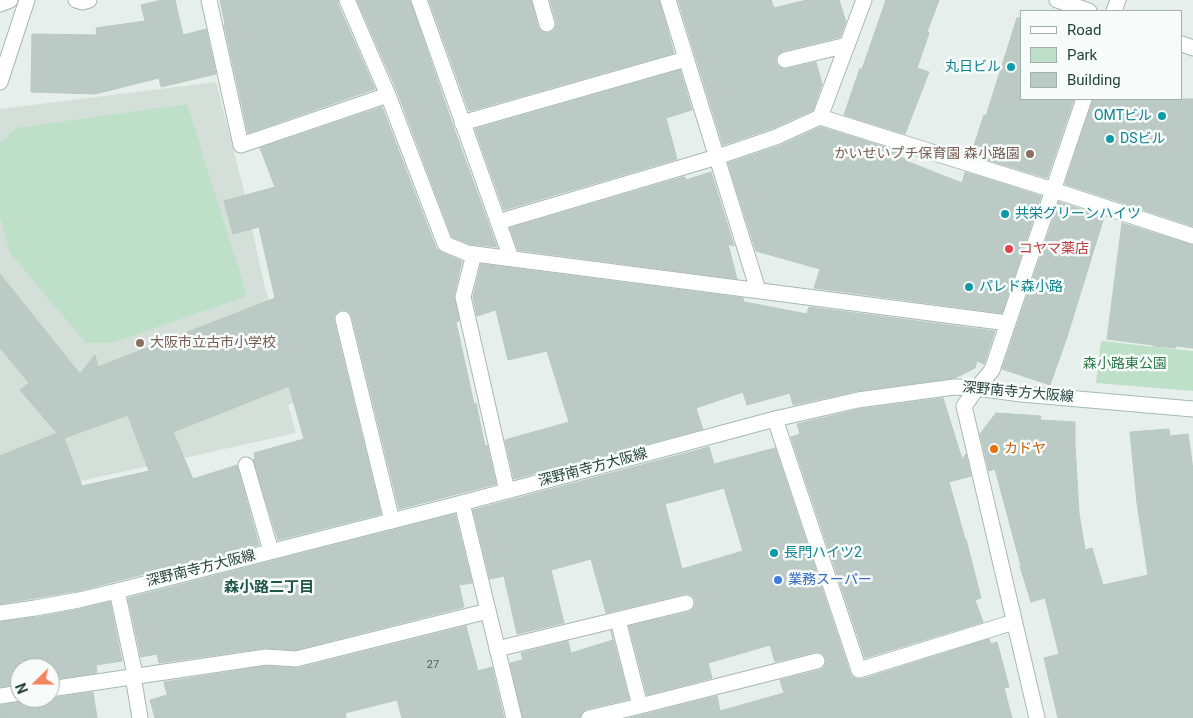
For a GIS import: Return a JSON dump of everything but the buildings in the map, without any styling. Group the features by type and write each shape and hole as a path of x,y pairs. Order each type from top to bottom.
{"street":[{"path":"0,4 10,0"},
{"path":"0,82 27,0"},
{"path":"76,0 82,2 89,0"},
{"path":"209,0 240,146 388,95"},
{"path":"347,0 388,95 444,244 474,254 1008,323"},
{"path":"418,0 511,258"},
{"path":"540,0 547,24"},
{"path":"668,0 758,290"},
{"path":"820,117 864,0"},
{"path":"1057,0 1086,10"},
{"path":"785,60 847,45"},
{"path":"462,123 686,59"},
{"path":"1037,718 964,406 992,370 1084,100"},
{"path":"498,222 776,138 820,117 1193,236"},
{"path":"474,254 463,297 507,490"},
{"path":"343,319 392,521"},
{"name":"深野南寺方大阪線","path":"0,613 79,600 117,591 462,503 775,419 858,400 954,387 1193,409"},
{"path":"775,419 859,670 1014,622"},
{"path":"246,465 270,551"},
{"path":"462,503 514,718"},
{"path":"117,591 134,670 133,676 140,718"},
{"path":"497,649 686,603"},
{"path":"60,687 266,658 296,659 488,610"},
{"path":"618,620 640,706"},
{"path":"590,718 817,661"}],"shaded area":[{"name":"大阪市立古市小学校","path":"216,82 243,187 264,284 297,401 288,405 296,433 0,499 0,109"}],"green space":[{"path":"187,104 247,296 112,343 86,343 10,253 0,217 0,143 16,128"},
{"name":"森小路東公園","path":"1101,341 1193,351 1193,391 1096,383"}],"place":[{"name":"丸日ビル","path":"1011,67"},
{"name":"OMTビル","path":"1162,116"},
{"name":"DSビル","path":"1110,139"},
{"name":"かいせいプチ保育園 森小路園","path":"1030,154"},
{"name":"共栄グリーンハイツ","path":"1005,214"},
{"name":"コヤマ薬店","path":"1009,249"},
{"name":"パレド森小路","path":"969,287"},
{"name":"大阪市立古市小学校","path":"140,343"},
{"name":"カドヤ","path":"994,449"},
{"name":"長門ハイツ2","path":"774,553"},
{"name":"業務スーパー","path":"778,580"}],"district":[{"name":"森小路二丁目","path":"269,588"}]}
